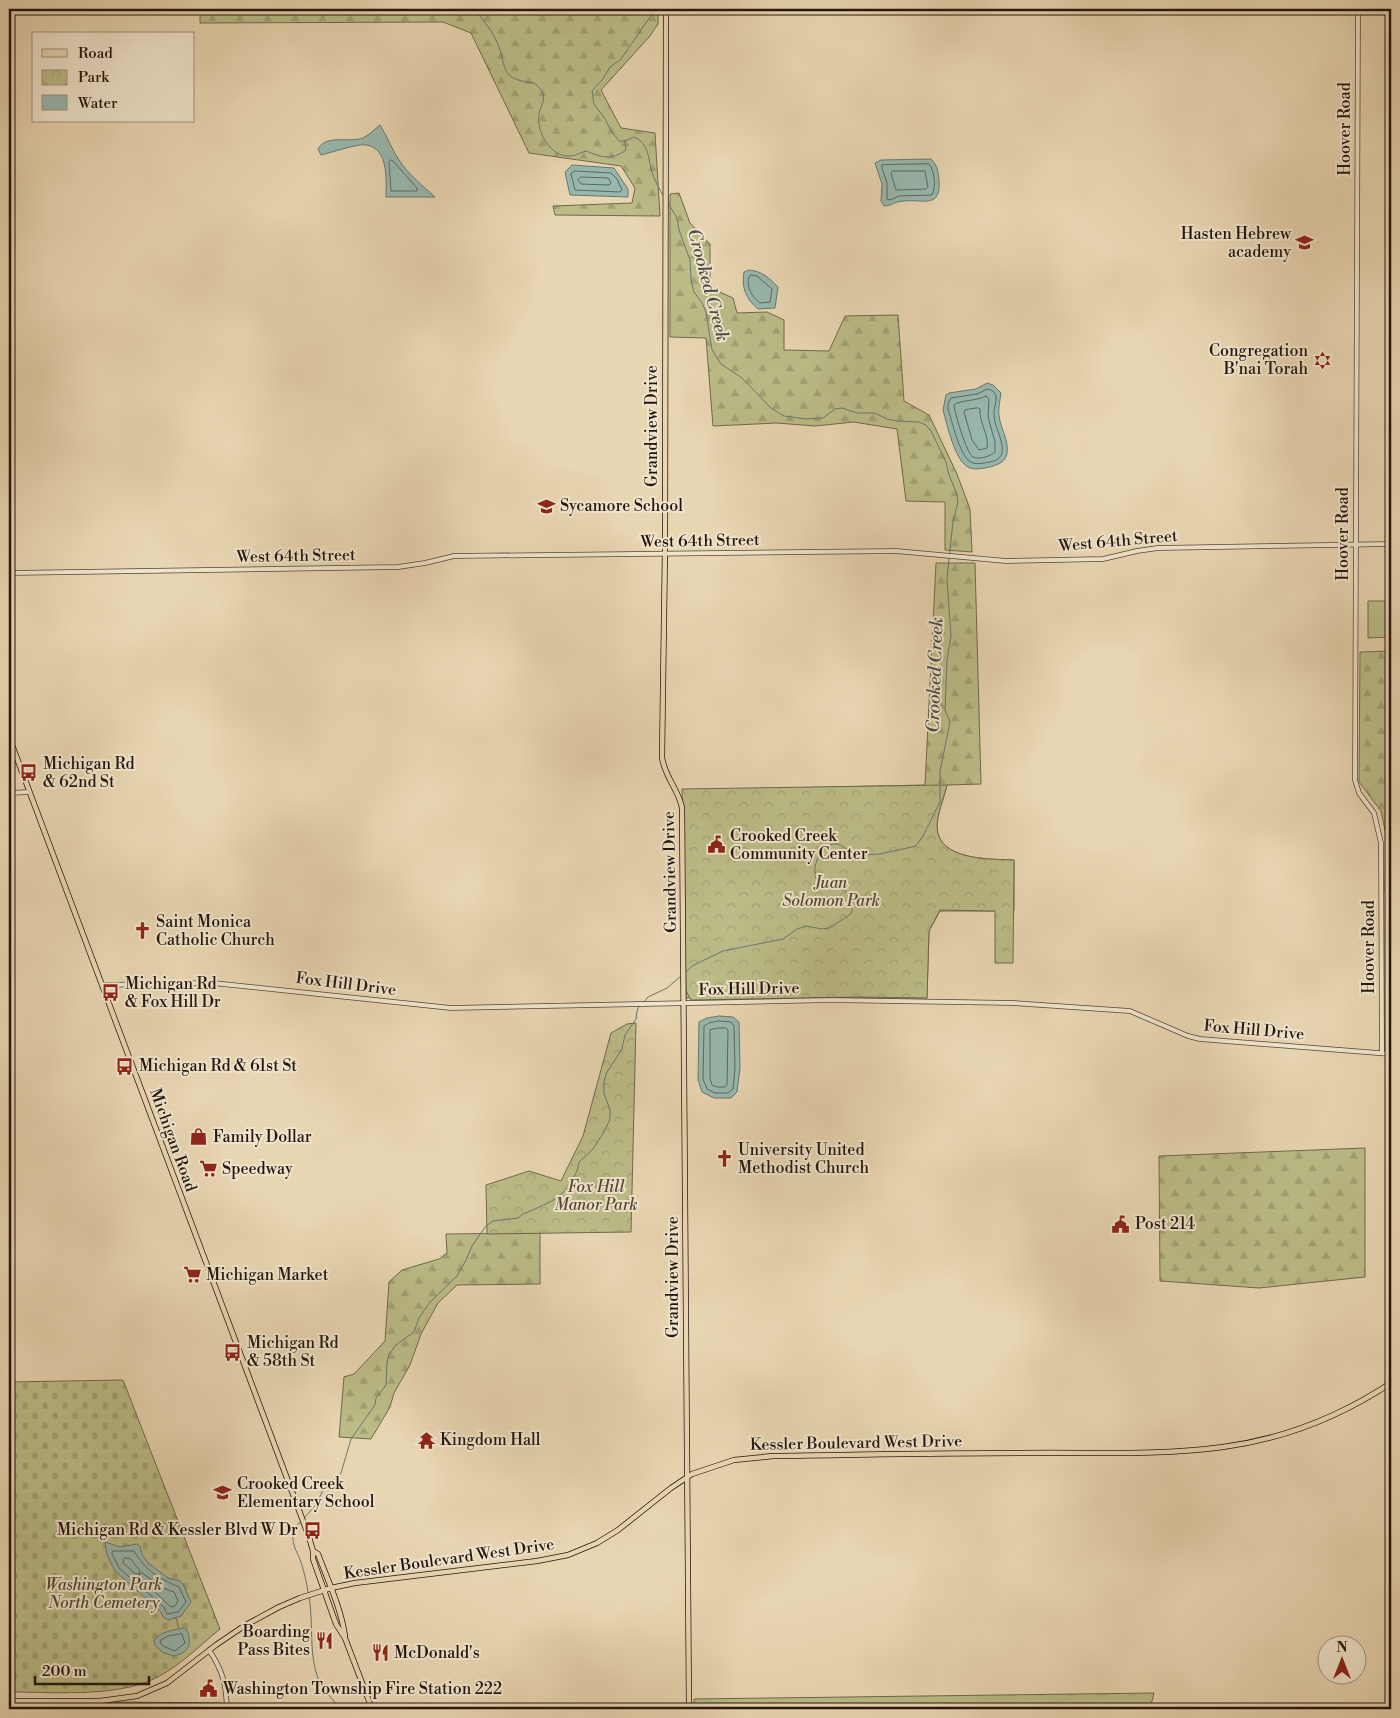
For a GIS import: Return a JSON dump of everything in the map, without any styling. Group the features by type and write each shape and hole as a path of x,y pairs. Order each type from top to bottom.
{"main road":[{"name":"Grandview Drive","path":"666,9 662,757 665,770 682,808 686,1477 690,1709"},
{"name":"Michigan Road","path":"9,737 306,1531 314,1551 318,1554 331,1588 343,1623 345,1638"},
{"name":"Kessler Boulevard West Drive","path":"9,1701 100,1701 137,1696 167,1683 230,1634 260,1617 300,1598 331,1588 389,1578 540,1561 568,1555 610,1536 686,1477 724,1462 757,1456 1156,1452 1222,1448 1271,1438 1317,1422 1360,1402 1391,1383"},
{"name":"Michigan Road","path":"314,1551 313,1559 336,1624 345,1638 372,1709"}],"street":[{"name":"Hoover Road","path":"1358,9 1355,780 1358,793 1370,806 1374,814 1381,843 1382,1052"},
{"name":"West 64th Street","path":"9,573 398,567 454,556 896,551 1006,561 1098,559 1158,548 1391,544"},
{"path":"9,793 30,792"},
{"name":"Fox Hill Drive","path":"102,985 213,983 451,1008 684,1002 972,1001 1120,1010 1143,1015 1188,1036 1200,1039 1391,1054"},
{"path":"209,1650 224,1678 227,1709"}],"green space":[{"path":"200,9 658,9 658,24 650,36 601,90 621,128 655,133 660,216 555,215 553,206 632,203 635,188 621,166 529,153 471,33 443,22 200,23"},
{"path":"679,193 690,223 710,244 710,283 715,290 733,298 737,313 767,312 784,320 784,350 829,351 845,316 898,315 904,401 929,415 957,474 970,509 972,552 945,550 945,502 906,501 897,429 854,422 815,426 777,423 713,426 706,338 670,337 670,194"},
{"name":"Juan Solomon Park","path":"936,563 975,563 981,784 947,785 939,811 937,827 940,838 946,846 956,852 980,858 1014,860 1014,911 940,911 929,931 927,998 686,998 684,860 785,788 925,785"},
{"path":"1368,601 1391,601 1391,637 1368,638"},
{"path":"1391,651 1391,891 1385,891 1386,835 1381,811 1359,782 1360,652"},
{"name":"Juan Solomon Park","path":"947,785 937,822 940,838 946,846 967,856 1014,860 1013,963 995,963 995,911 940,910 929,931 927,998 859,997 691,1000 686,991 682,789"},
{"name":"Fox Hill Manor Park","path":"636,1023 631,1232 487,1234 486,1185 529,1171 561,1181 583,1136 611,1033 627,1024"},
{"path":"1365,1148 1365,1277 1259,1288 1160,1281 1159,1156"},
{"path":"540,1233 540,1284 457,1285 438,1303 421,1334 410,1365 394,1393 390,1407 371,1439 339,1437 344,1377 354,1374 385,1341 389,1282 402,1270 439,1259 447,1253 446,1234"},
{"name":"Washington Park North Cemetery","path":"123,1380 220,1629 168,1671 134,1686 99,1692 9,1692 9,1382"},
{"path":"1154,1693 1150,1709 694,1709 694,1699"},
{"path":"9,1701 222,1703 223,1709 9,1709"},
{"path":"359,1705 361,1709 313,1709 313,1707"}],"water":[{"path":"380,125 403,165 435,197 386,197 385,166 379,152 373,147 357,145 321,155 318,149 322,144 332,140 363,138"},
{"path":"931,159 937,169 939,181 939,190 934,199 929,201 900,201 884,206 881,201 882,184 875,163 881,160"},
{"path":"572,165 614,168 628,189 628,197 570,195 565,172"},
{"path":"749,270 762,273 778,287 775,308 758,309 750,301 743,283 744,272"},
{"path":"987,383 993,385 1001,393 999,416 1007,444 1007,454 1004,460 998,464 973,469 965,465 960,459 949,433 943,410 946,395 949,393 976,389"},
{"path":"719,1016 733,1017 739,1022 740,1068 737,1092 731,1098 714,1098 702,1092 698,1080 699,1022 707,1018"},
{"path":"105,1542 120,1547 137,1544 140,1546 142,1554 148,1563 168,1578 180,1581 191,1602 181,1616 168,1620 164,1618 160,1611 115,1571 107,1555"},
{"path":"184,1628 187,1630 189,1644 183,1653 173,1656 162,1652 155,1645 154,1640 161,1635 168,1631"}],"waterway":[{"path":"475,9 491,30 508,74 513,78 534,83 542,91 543,100 539,114 540,128 542,135 551,148 563,155 573,156 586,151 611,157 626,150 625,142"},
{"name":"Crooked Creek","path":"658,9 652,14 621,59 610,67 603,79 592,91 594,104 619,141 625,141 634,137 646,148 653,175 664,197"},
{"name":"Crooked Creek","path":"668,203 677,218 679,230 690,260 694,292 706,312 712,350 721,364 742,378 771,408 784,416 806,419 823,418 835,409 842,408 857,413 875,413 887,419 919,422 926,425 931,431 946,462 958,502 953,521 947,579 951,636 947,660 945,710 950,722 940,771 940,802 923,836 916,846 880,854 853,855 837,844 828,846 818,858 815,869 816,877 823,886 835,887 849,893 852,897 852,912 848,916 829,928 822,929 806,926 797,929 783,939 723,951 692,966 686,972"},
{"name":"Crooked Creek","path":"644,1002 648,997 667,988 681,976"},
{"name":"Crooked Creek","path":"303,1519 316,1505 323,1490 341,1473 351,1439 375,1405 376,1398 386,1385 389,1354 396,1345 414,1332 419,1318 430,1302 457,1276 472,1246 486,1226 493,1221 518,1218 554,1200 568,1188 577,1171 579,1162 593,1149 610,1119 610,1110 604,1093 604,1081 607,1072 622,1049 625,1035 636,1019 639,1006"},
{"name":"Crooked Creek","path":"300,1522 295,1528 293,1540 303,1569 308,1592"},
{"name":"Crooked Creek","path":"309,1596 312,1650 316,1671 321,1685 339,1709"},
{"path":"176,1618 179,1629"}],"place":[{"name":"Hasten Hebrew academy","path":"1305,243"},
{"name":"Congregation B'nai Torah","path":"1322,360"},
{"name":"Sycamore School","path":"546,506"},
{"name":"Michigan Rd & 62nd St","path":"29,773"},
{"name":"Crooked Creek Community Center","path":"716,845"},
{"name":"Saint Monica Catholic Church","path":"142,931"},
{"name":"Michigan Rd & Fox Hill Dr","path":"111,993"},
{"name":"Michigan Rd & 61st St","path":"125,1066"},
{"name":"Family Dollar","path":"199,1137"},
{"name":"University United Methodist Church","path":"724,1159"},
{"name":"Speedway","path":"208,1169"},
{"name":"Post 214","path":"1121,1224"},
{"name":"Michigan Market","path":"192,1275"},
{"name":"Michigan Rd & 58th St","path":"233,1352"},
{"name":"Kingdom Hall","path":"426,1440"},
{"name":"Crooked Creek Elementary School","path":"223,1493"},
{"name":"Michigan Rd & Kessler Blvd W Dr","path":"312,1530"},
{"name":"Boarding Pass Bites","path":"324,1641"},
{"name":"McDonald's","path":"380,1653"},
{"name":"Washington Township Fire Station 222","path":"209,1689"}]}
